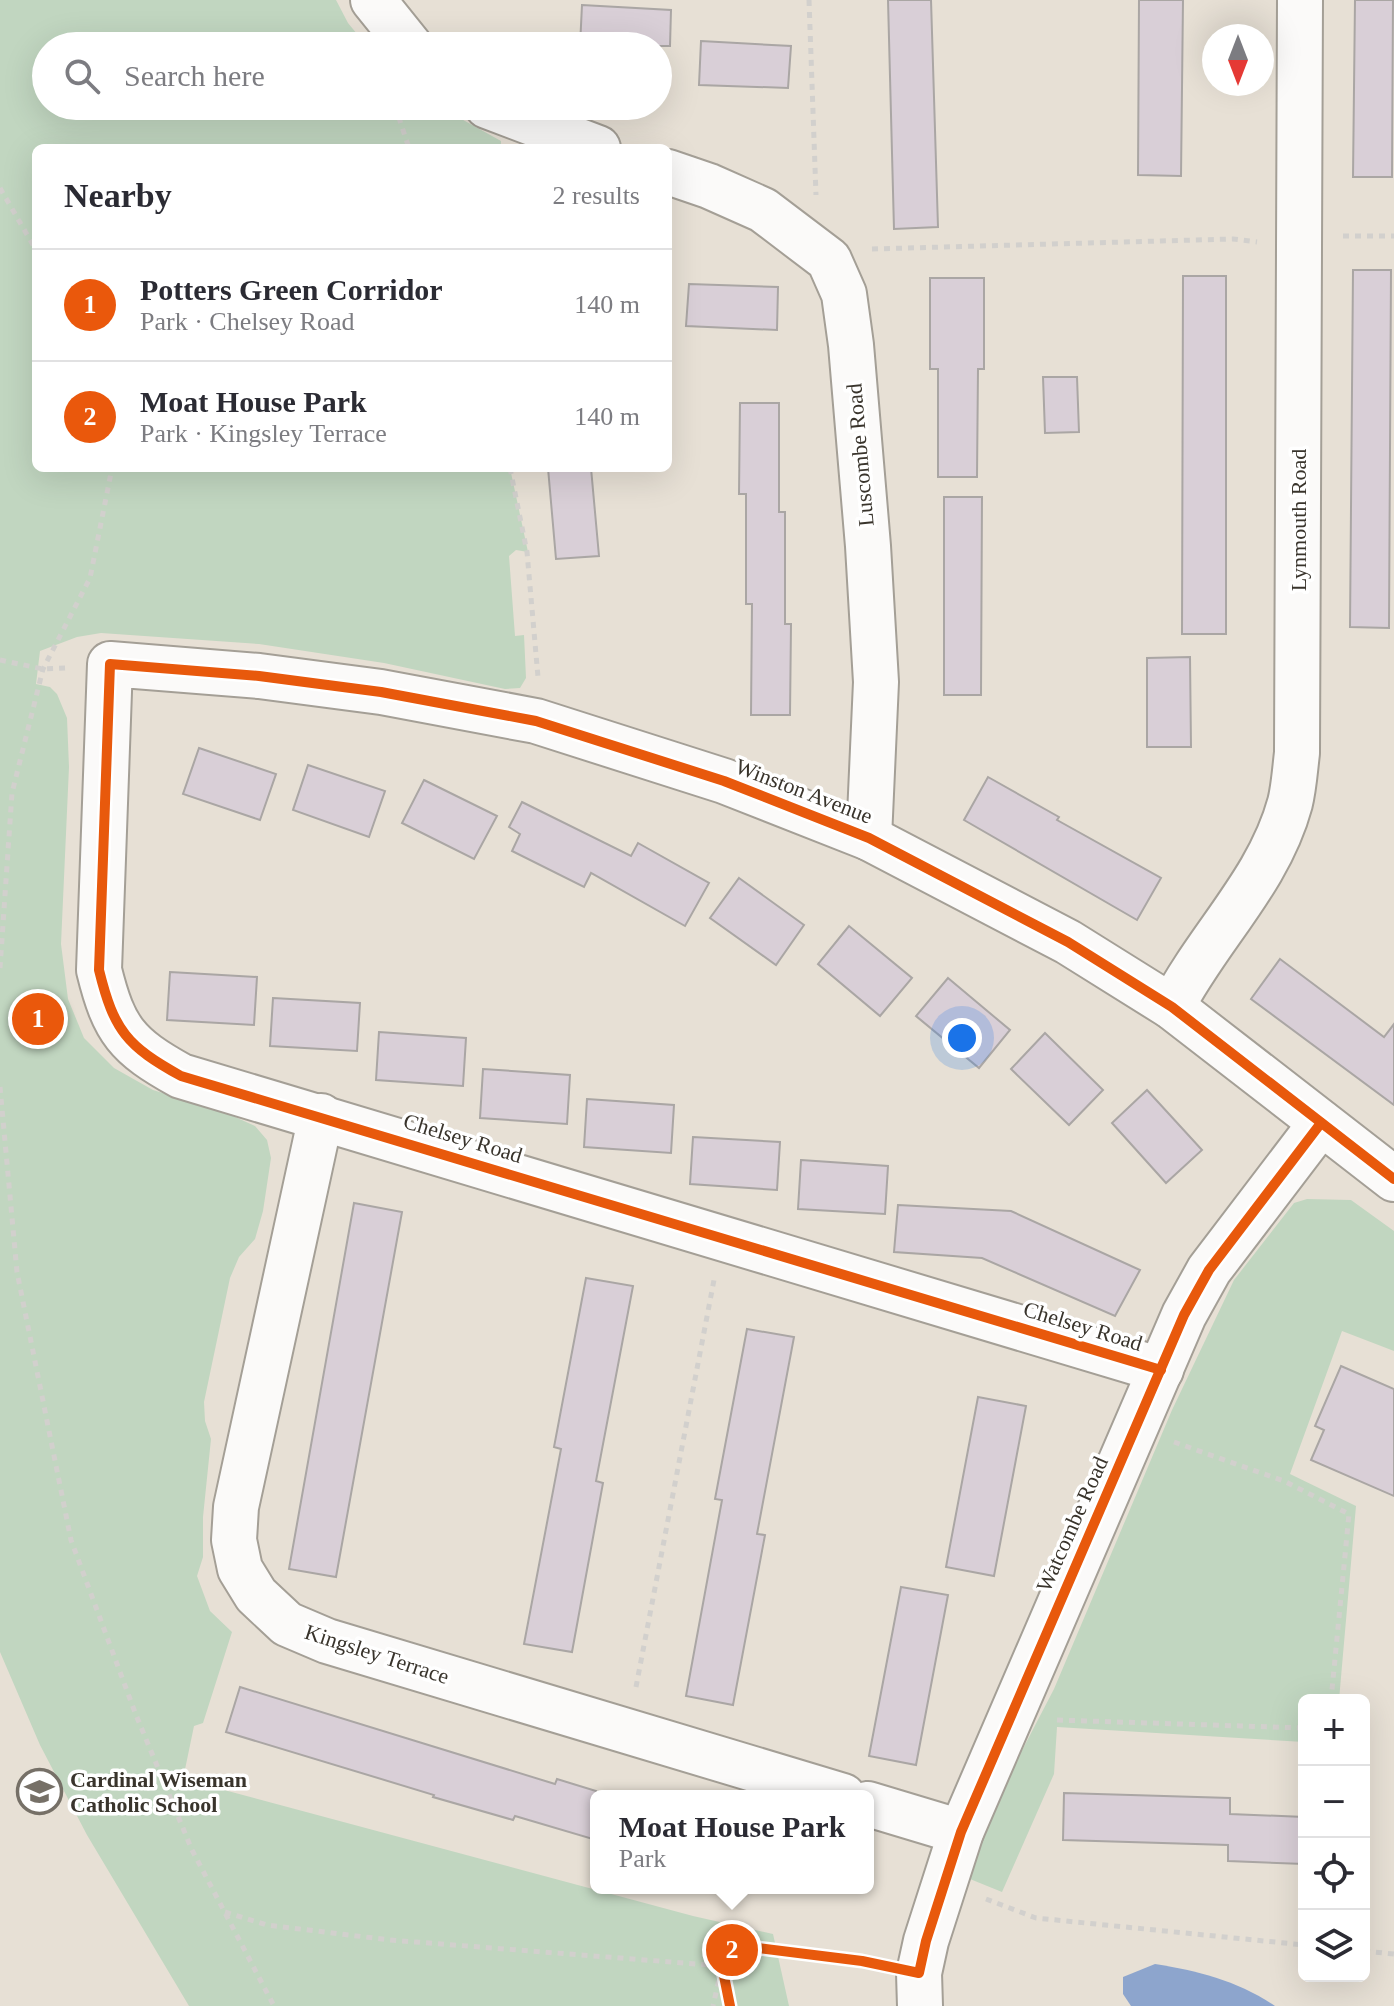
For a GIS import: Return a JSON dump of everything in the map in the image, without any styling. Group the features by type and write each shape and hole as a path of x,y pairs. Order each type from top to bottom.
{"street":[{"path":"373,0 399,32"},
{"name":"Lynmouth Road","path":"1172,1007 1239,908 1272,851 1290,801 1297,753 1300,0"},
{"path":"524,120 587,144"},
{"name":"Luscombe Road","path":"672,173 763,210 829,260 844,294 868,546 876,682 869,838"},
{"name":"Winston Avenue","path":"110,664 259,676 381,692 536,721 724,781 869,838 1068,942 1172,1007 1394,1179"},
{"name":"Chelsey Road","path":"110,664 99,970 108,1004 122,1033 146,1056 181,1076 1161,1370"},
{"name":"Kingsley Terrace","path":"321,1116 236,1507 234,1540 240,1569 256,1595 287,1624 327,1641 823,1790"},
{"name":"Watcombe Road","path":"920,2006 919,1973 961,1832 1184,1315 1209,1270 1321,1123"},
{"path":"874,1806 961,1832"}],"path":[{"path":"809,0 817,226 815,248 854,250 1233,239 1274,243 1333,237 1394,236"},
{"path":"400,120 408,144"},
{"path":"0,188 32,243"},
{"path":"0,968 12,793 43,669 90,578 111,472"},
{"path":"511,472 531,588 540,693 536,721"},
{"path":"0,660 43,669 110,664"},
{"path":"0,1087 17,1272 71,1540 192,1850 274,2006"},
{"path":"624,1730 635,1691 715,1274 729,1240"},
{"path":"1135,1428 1284,1481 1349,1514 1332,1694"},
{"path":"1011,1713 1030,1723 1058,1720 1298,1728"},
{"path":"944,1884 1036,1918 1298,1944"},
{"path":"224,1912 267,1925 390,1940 726,1963"},
{"path":"1370,1952 1394,1954"},
{"path":"726,1963 727,1993"},
{"path":"713,2006 726,1963"}],"green space":[{"path":"0,0 336,0 355,32 32,32 32,120 463,120 501,141 501,144 32,144 32,472 511,472 528,552 516,550 509,556 515,636 524,635 526,678 520,688 505,689 384,663 259,644 101,633 77,637 40,651 36,684 50,687 57,694 67,718 69,767 61,944 68,999 84,1038 114,1068 153,1090 222,1111 255,1126 267,1140 271,1158 263,1211 255,1239 239,1257 230,1278 204,1402 205,1421 211,1439 203,1517 203,1557 197,1576 210,1611 232,1632 203,1723 194,1726 183,1779 590,1888 590,1894 611,1894 773,1934 789,2006 189,2006 87,1835 40,1745 0,1652"},
{"path":"1307,1199 1351,1200 1394,1231 1394,1351 1342,1331 1290,1474 1356,1506 1340,1694 1298,1694 1298,1742 1057,1727 1054,1774 1002,1892 965,1877 967,1856 1054,1689 1172,1410 1234,1280 1294,1203"}],"water":[{"path":"1155,1964 1218,1978 1275,2006 1131,2006 1123,1994 1123,1977"}],"building":[{"path":"888,0 931,0 938,227 894,229"},
{"path":"1139,0 1183,0 1181,176 1138,175"},
{"path":"1355,0 1393,0 1392,177 1353,177"},
{"path":"582,5 671,10 670,32 581,32"},
{"path":"701,41 791,46 788,88 699,85"},
{"path":"1353,270 1391,270 1389,628 1350,627"},
{"path":"1183,276 1226,276 1226,634 1182,634"},
{"path":"930,278 984,278 984,369 978,369 977,477 938,477 938,369 930,369"},
{"path":"689,284 778,287 777,330 686,326"},
{"path":"1043,377 1077,377 1079,432 1045,433"},
{"path":"740,403 779,403 779,512 785,512 785,624 791,624 790,715 751,715 752,604 746,604 746,494 739,494"},
{"path":"548,472 591,472 599,556 556,559"},
{"path":"944,497 982,497 981,695 944,695"},
{"path":"1190,657 1191,747 1147,747 1147,658"},
{"path":"199,748 276,774 260,820 183,794"},
{"path":"308,765 385,791 369,837 293,810"},
{"path":"988,777 1161,878 1137,920 964,820"},
{"path":"424,780 497,816 474,859 402,823"},
{"path":"522,802 631,856 638,843 709,883 685,926 591,873 584,887 512,851 520,834 509,827"},
{"path":"739,878 804,925 776,965 710,918"},
{"path":"849,926 912,978 880,1016 818,964"},
{"path":"1280,959 1384,1037 1394,1024 1394,1105 1251,999"},
{"path":"170,972 257,977 254,1025 167,1020"},
{"path":"948,978 1010,1030 979,1068 916,1016"},
{"path":"273,998 360,1003 357,1051 270,1046"},
{"path":"379,1032 466,1038 463,1086 376,1080"},
{"path":"1045,1033 1103,1090 1069,1125 1011,1069"},
{"path":"483,1069 570,1075 567,1124 480,1118"},
{"path":"1147,1090 1202,1150 1166,1183 1112,1123"},
{"path":"587,1099 674,1105 671,1153 584,1147"},
{"path":"693,1137 780,1142 777,1190 690,1184"},
{"path":"801,1160 888,1166 885,1214 798,1209"},
{"path":"354,1203 402,1212 336,1577 289,1569"},
{"path":"898,1205 1011,1211 1140,1270 1115,1316 982,1258 894,1252"},
{"path":"586,1278 633,1286 596,1481 603,1483 572,1652 524,1644 561,1449 554,1447"},
{"path":"747,1329 794,1337 757,1534 765,1535 733,1705 686,1696 722,1500 715,1499"},
{"path":"1341,1366 1394,1389 1394,1496 1311,1460 1324,1430 1315,1426"},
{"path":"978,1397 1026,1406 994,1576 946,1567"},
{"path":"901,1587 948,1595 916,1765 869,1756"},
{"path":"240,1687 555,1784 557,1779 593,1790 590,1790 590,1838 515,1816 513,1820 433,1797 226,1732"},
{"path":"1064,1793 1230,1798 1230,1814 1298,1817 1298,1864 1228,1861 1228,1845 1063,1840"}],"cycle path":[{"path":"1161,1370 181,1076 148,1055 125,1035 117,1022 99,970 110,664 259,676 381,692 536,721 724,781 869,838 1068,942 1172,1007 1394,1179"},
{"path":"730,2006 722,1966 750,1947 862,1961 919,1973 926,1941 961,1832 1184,1315 1209,1270 1321,1123"}],"place":[{"name":"Potters Green Corridor","path":"38,1019"},
{"name":"Cardinal Wiseman Catholic School","path":"39,1792"},
{"name":"Moat House Park","path":"732,1950"}]}
